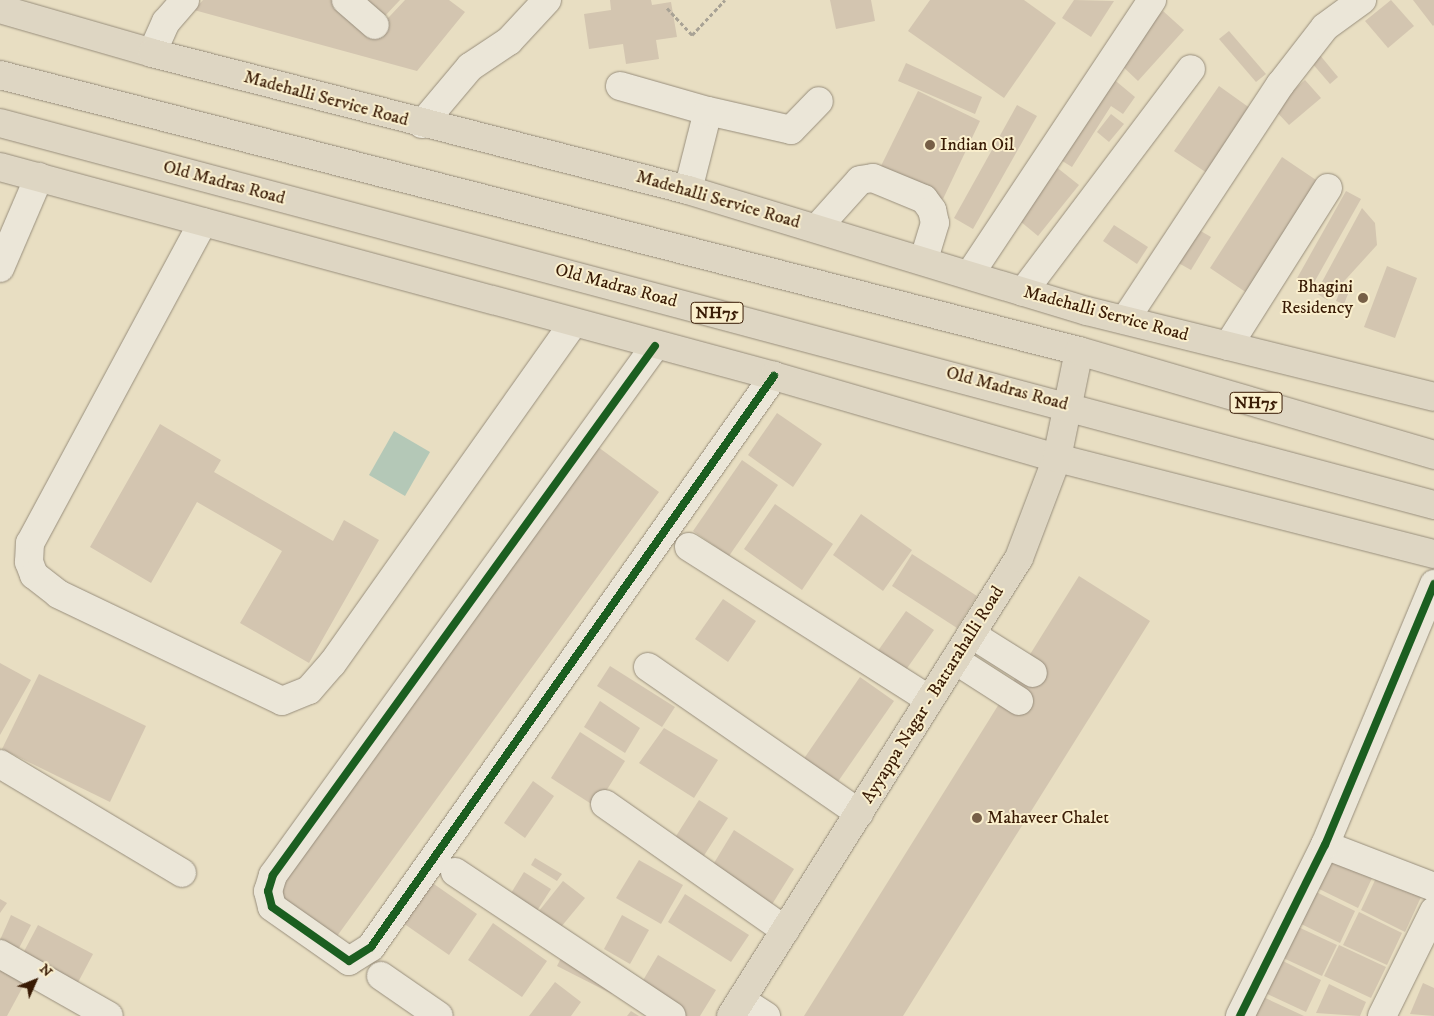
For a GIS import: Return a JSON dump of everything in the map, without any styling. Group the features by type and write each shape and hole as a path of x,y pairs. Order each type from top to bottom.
{"main road":[{"name":"Madehalli Service Road","path":"0,9 152,53 422,124 688,190 970,274 1023,292 1125,320 1434,397"},
{"name":"NH75","path":"0,75 1078,350 1434,455"},
{"name":"Old Madras Road","path":"0,123 1066,405 1434,505"},
{"path":"0,167 573,324 774,376 1057,458 1434,554"},
{"name":"Ayyappa Nagar - Battarahalli Road","path":"736,1008 1019,558 1057,458 1078,350"}],"street":[{"path":"152,53 166,22 185,0"},
{"path":"346,0 375,25"},
{"path":"422,124 470,67 509,40 547,0"},
{"path":"970,274 1152,0"},
{"path":"1125,320 1280,85 1325,27 1362,0"},
{"path":"1023,292 1191,69"},
{"path":"620,86 708,111 791,130 819,102"},
{"path":"688,190 708,111"},
{"path":"0,268 39,178"},
{"path":"817,228 860,180 873,178 924,199 932,210 935,223 924,260"},
{"path":"1228,346 1328,188"},
{"path":"203,222 30,543 29,562 34,575 58,594 282,701 309,690 332,664 573,324"},
{"path":"655,346 273,875 268,891 272,907 349,961 371,947 774,376"},
{"path":"689,547 930,700"},
{"path":"1240,1016 1325,845 1434,584"},
{"path":"971,634 1033,673"},
{"path":"955,660 1019,701"},
{"path":"648,667 859,813"},
{"path":"0,764 182,873"},
{"path":"605,804 786,930"},
{"path":"1325,845 1434,887"},
{"path":"455,872 672,1016"},
{"path":"1382,1016 1434,911"},
{"path":"0,954 109,1016"},
{"path":"381,976 439,1016"},
{"path":"736,1008 766,1016"}],"path":[{"path":"667,8 692,36 725,0"}],"shaded area":[{"path":"394,431 430,452 405,496 369,475"}],"building":[{"path":"203,0 335,0 374,33 405,0 449,0 465,12 417,71 194,10"},
{"path":"364,0 400,0 383,18"},
{"path":"610,0 651,0 652,5 671,2 677,37 656,40 659,59 626,64 623,44 589,49 584,14 611,10"},
{"path":"830,0 871,0 875,21 836,29"},
{"path":"930,0 1024,0 1056,23 1004,98 908,31"},
{"path":"1074,0 1114,1 1091,37 1062,18"},
{"path":"1391,0 1414,26 1388,48 1365,21"},
{"path":"1413,0 1434,0 1433,26"},
{"path":"1163,11 1184,30 1138,81 1117,61"},
{"path":"1229,31 1266,74 1256,82 1219,39"},
{"path":"1319,54 1338,77 1330,84 1311,62"},
{"path":"906,63 982,97 975,114 898,81"},
{"path":"1111,77 1135,97 1123,114 1111,106 1072,167 1059,159"},
{"path":"1305,80 1321,98 1289,125 1273,108"},
{"path":"1219,86 1254,111 1210,175 1174,151"},
{"name":"Indian Oil","path":"918,91 980,121 943,199 880,168"},
{"path":"1017,105 1037,116 973,229 954,218"},
{"path":"1111,114 1124,124 1109,142 1097,132"},
{"path":"1282,157 1319,182 1247,293 1210,268"},
{"path":"1055,166 1079,185 1038,236 1015,217"},
{"path":"1346,191 1361,199 1311,288 1296,280"},
{"path":"1362,208 1375,223 1377,245 1327,300 1316,293"},
{"path":"1114,225 1148,247 1137,264 1103,241"},
{"path":"1192,226 1211,237 1191,270 1173,260"},
{"path":"1387,266 1417,278 1395,338 1364,327"},
{"path":"1340,291 1348,294 1344,304 1336,301"},
{"path":"777,413 822,444 793,487 748,455"},
{"path":"160,424 221,460 214,472 333,541 344,520 379,540 309,663 240,623 282,551 197,502 151,583 90,547"},
{"path":"594,444 659,492 327,950 261,902"},
{"path":"742,460 778,485 729,556 693,531"},
{"path":"775,504 833,544 802,590 744,549"},
{"path":"861,514 912,550 883,591 833,555"},
{"path":"912,554 977,596 957,628 892,586"},
{"name":"Mahaveer Chalet","path":"1079,576 1150,621 903,1016 804,1016"},
{"path":"723,599 756,621 728,662 695,639"},
{"path":"906,611 934,630 903,674 875,655"},
{"path":"0,663 31,680 0,735"},
{"path":"610,666 675,707 662,727 597,686"},
{"path":"39,674 146,726 110,802 2,749"},
{"path":"860,677 894,701 837,783 803,760"},
{"path":"600,701 640,728 625,753 584,727"},
{"path":"664,728 718,760 694,798 639,763"},
{"path":"580,732 625,761 596,807 551,778"},
{"path":"533,781 554,796 525,838 504,823"},
{"path":"699,800 728,818 698,865 669,847"},
{"path":"734,830 794,869 771,906 711,868"},
{"path":"1328,855 1373,876 1358,908 1313,886"},
{"path":"535,858 562,874 557,881 531,865"},
{"path":"639,860 683,885 661,924 616,898"},
{"path":"524,872 551,889 535,914 508,898"},
{"path":"1377,876 1421,897 1405,932 1361,910"},
{"path":"563,881 585,898 561,927 539,911"},
{"path":"431,882 477,914 449,955 403,923"},
{"path":"1310,889 1355,911 1340,943 1295,921"},
{"path":"685,894 749,935 731,962 668,922"},
{"path":"0,899 7,903 0,913"},
{"path":"1359,912 1402,933 1387,965 1343,945"},
{"path":"11,915 31,925 18,950 0,940"},
{"path":"622,915 649,930 630,964 604,949"},
{"path":"493,923 547,961 522,997 468,960"},
{"path":"38,925 93,954 75,988 20,959"},
{"path":"1296,926 1337,945 1322,976 1281,957"},
{"path":"1339,945 1386,967 1371,998 1324,976"},
{"path":"565,950 620,979 612,994 557,966"},
{"path":"658,955 716,990 700,1016 662,1016 632,999"},
{"path":"1277,958 1321,980 1306,1012 1261,991"},
{"path":"0,968 26,981 7,1016 0,1016"},
{"path":"555,982 581,1002 571,1016 529,1016"},
{"path":"1423,983 1434,988 1434,1016 1410,1014"},
{"path":"1329,984 1366,1002 1360,1016 1316,1013"},
{"path":"1259,995 1304,1016 1249,1016"},
{"path":"631,1011 639,1016 627,1016"}],"cycle path":[{"path":"655,346 273,875 268,891 272,907 349,961 371,947 774,376"},
{"path":"1240,1016 1325,845 1434,584"}],"place":[{"name":"Indian Oil","path":"930,145"},
{"name":"Bhagini Residency","path":"1363,298"},
{"name":"Mahaveer Chalet","path":"977,818"}]}
